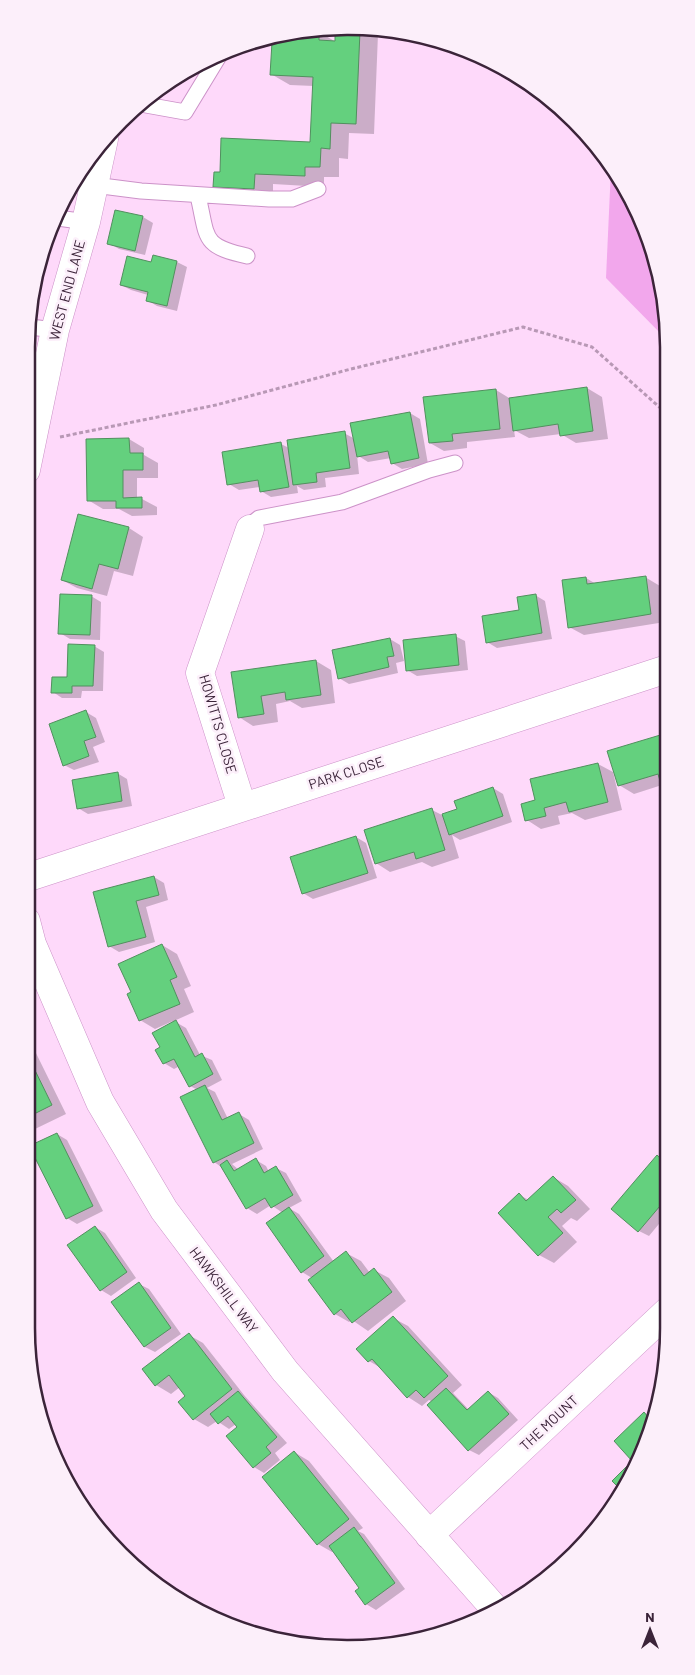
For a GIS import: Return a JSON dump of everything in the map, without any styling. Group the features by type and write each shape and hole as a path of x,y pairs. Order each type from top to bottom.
{"street":[{"name":"WEST END LANE","path":"35,414 42,328 86,222 100,157"},
{"name":"HOWITTS CLOSE","path":"242,806 200,673 250,529"},
{"name":"PARK CLOSE","path":"35,875 242,806 660,672"},
{"name":"HAWKSHILL WAY","path":"35,951 100,1102 164,1210 286,1371 428,1535 491,1605"},
{"name":"THE MOUNT","path":"428,1535 660,1318"}],"lane":[{"path":"150,106 185,112 213,65"},
{"path":"94,185 198,196 292,199 318,189"},
{"path":"198,196 208,236 213,245 223,251 247,256"},
{"path":"63,219 86,222"},
{"path":"250,529 259,518 342,502 429,470 455,463"}],"path":[{"path":"35,439 54,438 216,405 523,327 592,347 660,407"}],"shaded area":[{"path":"610,179 628,209 643,247 654,287 659,332 606,278"}],"building":[{"path":"335,36 360,36 356,124 331,123 330,149 321,148 320,167 305,167 305,176 255,174 254,189 213,187 214,172 220,172 221,138 310,142 313,77 270,75 272,45 319,37 319,40 335,41"},
{"path":"115,210 143,216 135,251 107,244"},
{"path":"153,255 177,261 167,306 146,301 148,292 120,285 127,256 151,262"},
{"path":"587,387 593,431 560,436 558,424 513,431 509,398"},
{"path":"496,389 500,429 452,434 453,441 429,443 423,397"},
{"path":"410,412 419,458 391,464 388,451 357,457 350,423"},
{"path":"345,431 350,468 316,473 317,482 293,485 287,440"},
{"path":"129,438 130,453 143,453 143,470 123,470 123,498 142,497 142,508 116,508 116,501 87,501 86,439"},
{"path":"281,442 289,487 260,492 258,480 227,485 222,452"},
{"path":"78,514 129,527 118,569 99,564 92,589 61,580"},
{"path":"646,576 651,614 568,628 562,580 586,577 587,584"},
{"path":"60,594 92,595 90,635 58,634"},
{"path":"536,594 542,633 486,643 482,616 519,610 517,597"},
{"path":"456,634 459,665 406,671 403,640"},
{"path":"390,638 394,656 387,657 389,667 338,679 332,650"},
{"path":"68,644 95,645 93,686 72,686 72,693 51,693 52,677 67,677"},
{"path":"316,660 321,695 286,700 285,692 261,696 264,714 238,718 231,672"},
{"path":"86,710 96,737 84,741 89,756 63,766 49,724"},
{"path":"660,735 660,781 658,774 618,786 607,751"},
{"path":"598,763 608,802 569,812 566,802 544,808 546,816 525,821 521,804 535,800 530,779"},
{"path":"118,772 122,801 77,809 72,780"},
{"path":"493,787 503,816 449,835 442,814 457,809 454,801"},
{"path":"432,808 445,850 416,859 414,852 375,864 364,830"},
{"path":"356,836 368,873 302,894 290,857"},
{"path":"154,876 159,895 136,901 146,937 108,947 93,892"},
{"path":"162,944 177,977 170,980 180,1004 139,1021 127,994 131,992 118,964"},
{"path":"176,1020 195,1057 202,1053 213,1074 189,1087 174,1059 163,1064 155,1050 160,1047 152,1033"},
{"path":"35,1070 52,1105 35,1114"},
{"path":"205,1085 222,1120 239,1112 254,1143 213,1163 180,1097"},
{"path":"57,1133 93,1206 66,1219 35,1158 35,1143"},
{"path":"657,1155 660,1158 660,1206 638,1232 611,1209"},
{"path":"256,1158 264,1173 276,1166 293,1195 271,1208 265,1198 246,1209 220,1165 227,1160 234,1171"},
{"path":"553,1176 576,1200 561,1213 557,1209 548,1217 563,1233 538,1256 498,1213 519,1193 526,1201"},
{"path":"289,1207 324,1256 301,1273 266,1223"},
{"path":"95,1226 127,1272 100,1291 67,1245"},
{"path":"346,1251 364,1276 374,1268 392,1292 352,1323 341,1309 334,1315 308,1280"},
{"path":"139,1282 171,1328 144,1347 111,1302"},
{"path":"393,1316 448,1376 424,1398 416,1390 407,1398 372,1359 368,1362 356,1349"},
{"path":"189,1333 232,1389 193,1420 178,1402 185,1396 169,1375 155,1386 142,1369"},
{"path":"446,1388 467,1410 488,1391 509,1414 468,1451 427,1405"},
{"path":"238,1391 277,1437 266,1447 271,1453 253,1468 226,1436 237,1427 228,1416 218,1424 210,1414"},
{"path":"644,1412 647,1415 631,1460 614,1441"},
{"path":"294,1451 349,1519 317,1545 262,1477"},
{"path":"629,1464 617,1486 612,1481"},
{"path":"354,1527 395,1583 365,1605 355,1591 359,1588 329,1546"}]}
